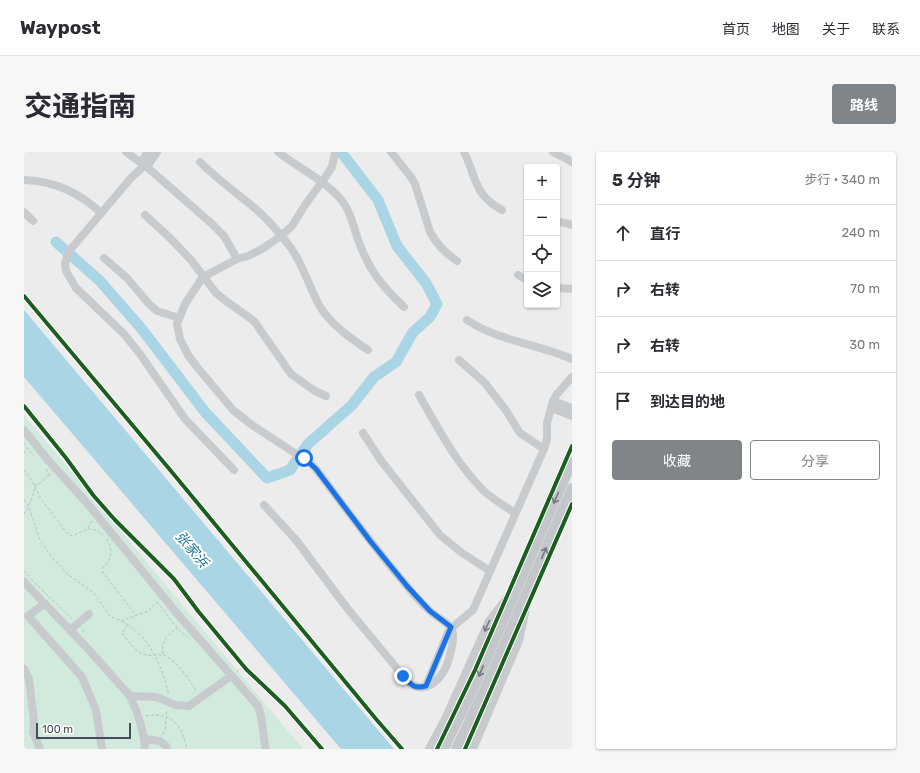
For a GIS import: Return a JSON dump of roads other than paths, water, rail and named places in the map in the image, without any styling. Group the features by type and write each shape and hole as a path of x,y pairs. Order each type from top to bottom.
{"main road":[{"path":"444,749 476,683 572,462"},
{"path":"456,749 482,694 572,488"}],"lane":[{"path":"126,152 144,165 211,223 224,236 237,259"},
{"path":"144,165 148,152"},
{"path":"157,152 131,178 70,250 66,257 66,271 76,288 124,334 140,354 185,419 234,470"},
{"path":"278,152 322,182 344,204 365,259 372,272 388,292 404,307"},
{"path":"335,152 332,167 304,204 292,226 281,236 262,249 248,256 237,259 203,276 197,283 185,304 177,324 180,339 197,368 233,410 258,430 310,463 407,586 430,611 451,627"},
{"path":"391,152 411,177 430,232 434,239 439,247 457,261"},
{"path":"464,152 479,190 491,204 502,210"},
{"path":"553,152 572,162"},
{"path":"200,162 258,211 281,236 297,257 319,305 326,315 335,325 368,350"},
{"path":"24,180 45,182 65,189 85,200 101,213"},
{"path":"24,212 33,221"},
{"path":"145,215 179,247 198,268 216,293 254,321 291,374 315,391 326,396"},
{"path":"560,222 572,225"},
{"path":"104,258 127,278 149,304 157,311 179,318"},
{"path":"518,274 524,278"},
{"path":"560,288 572,289"},
{"path":"468,320 485,330 572,359"},
{"path":"459,360 485,383 505,409 520,433 544,449"},
{"path":"264,505 296,540 347,608 403,676 415,687 420,688 426,686 451,627 473,610 544,449 547,439 547,423 552,404 557,394 572,377"},
{"path":"419,395 435,424 460,463 484,491 515,513"},
{"path":"552,404 572,408"},
{"path":"552,404 572,416"},
{"path":"24,430 96,514 161,594 258,706 262,716 264,743 266,749"},
{"path":"363,433 382,462 440,535 462,553 490,571"},
{"path":"24,582 130,696 139,717 145,749"},
{"path":"430,749 489,621 519,584"},
{"path":"473,749 519,641 525,613 528,588"},
{"path":"44,604 28,616 82,677 96,710 102,749"},
{"path":"70,630 89,614"},
{"path":"24,669 29,679 34,721 33,732 40,749"},
{"path":"130,696 156,697 176,705 189,706 232,676"},
{"path":"144,739 160,741 166,746 167,749"}],"water":[{"name":"张家浜","path":"24,310 394,749 341,749 24,377"}],"waterway":[{"path":"56,242 100,281 141,328 205,412 267,478 290,470 308,444 352,405 374,377 396,362 413,332 430,317 437,304 426,283 397,246 378,200 341,152"}]}
